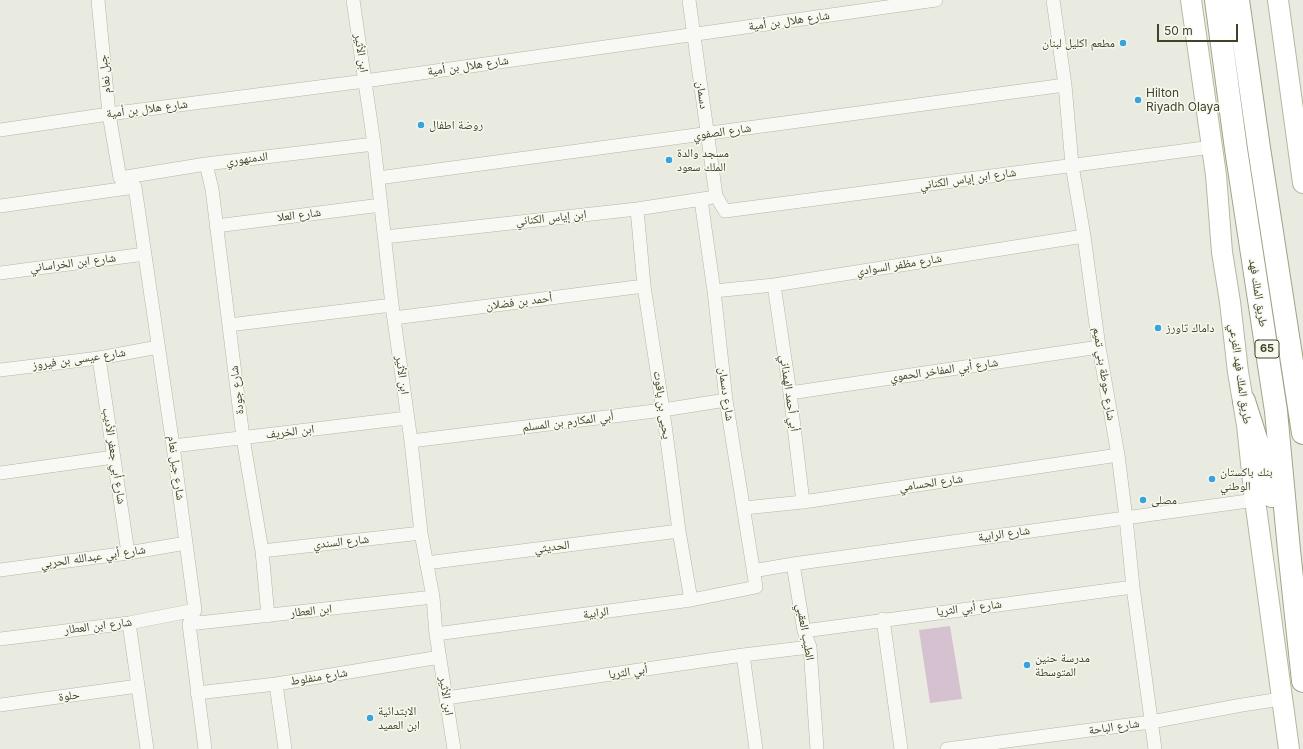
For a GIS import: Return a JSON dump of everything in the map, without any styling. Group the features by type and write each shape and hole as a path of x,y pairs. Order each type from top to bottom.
{"highway":[{"name":"طريق الملك فهد","path":"1216,0 1276,411 1303,681"},
{"name":"طريق الملك فهد","path":"1238,0 1259,148 1303,433"},
{"path":"1244,401 1266,467 1274,509 1289,550"}],"main road":[{"name":"طريق الملك فهد الفرعي","path":"1191,0 1216,175 1222,252 1230,302 1238,372 1244,401 1251,453 1255,500 1289,749"},
{"path":"1278,0 1303,183"}],"street":[{"name":"جبل نعام","path":"98,0 109,114 120,178"},
{"name":"ابن الأثير","path":"353,0 382,205 393,311 411,441 421,533 433,597 436,634 454,749"},
{"name":"دسمان","path":"689,0 716,196 725,211"},
{"name":"شارع هلال بن أمية","path":"0,130 109,114 365,81 936,0"},
{"name":"شارع حوطة بني تميم","path":"1053,0 1065,85 1072,165 1084,236 1099,347 1118,455 1133,587 1155,749"},
{"name":"شارع الصفوي","path":"378,178 1065,85"},
{"name":"الدمنهوري","path":"120,178 206,164 374,144"},
{"name":"شارع ابن إياس الكناني","path":"725,211 1212,147"},
{"name":"شارع جودة","path":"206,164 212,189 243,438 262,551 268,616"},
{"path":"120,178 135,187"},
{"path":"0,206 135,187"},
{"name":"شارع جبل نعام","path":"135,187 173,446 195,610"},
{"name":"ابن إياس الكناني","path":"385,237 637,209 702,200 716,196"},
{"name":"شارع دسمان","path":"702,200 726,400 756,587"},
{"name":"شارع العلا","path":"216,226 382,205"},
{"name":"يحيى بن ياقوت","path":"637,209 644,286 663,410 678,531 691,600"},
{"name":"شارع مظفر السوادي","path":"714,291 774,285 1084,236"},
{"name":"شارع ابن الخراساني","path":"0,273 145,254"},
{"name":"أبي أحمد الهمذاني","path":"774,285 790,393 803,502"},
{"name":"أحمد بن فضلان","path":"229,325 393,311 644,286"},
{"name":"شارع أبي المفاخر الحموي","path":"790,393 1099,347"},
{"name":"شارع عيسى بن فيروز","path":"0,370 99,358 158,348"},
{"name":"شارع أبي جعفر الأديب","path":"99,358 128,553"},
{"name":"أبي المكارم بن المسلم","path":"411,441 663,410 726,400"},
{"name":"ابن الخريف","path":"173,446 407,418"},
{"name":"شارع الحسامي","path":"744,508 803,502 1118,455"},
{"path":"0,473 114,457"},
{"name":"شارع الرابية","path":"753,571 793,564 1255,500"},
{"name":"الحديثي","path":"426,563 678,531"},
{"name":"شارع السندي","path":"262,551 421,533"},
{"name":"شارع أبي عبدالله الحربي","path":"0,570 128,553 186,543"},
{"name":"الطيب العقبي","path":"793,564 804,631 810,647 817,749"},
{"name":"الرابية","path":"436,634 691,600 756,587"},
{"name":"شارع أبي الثريا","path":"804,631 883,619 1133,587"},
{"name":"ابن العطار","path":"188,624 433,597"},
{"path":"195,610 188,624 205,749"},
{"name":"شارع ابن العطار","path":"0,638 129,623 195,610"},
{"path":"883,619 901,749"},
{"path":"129,623 147,749"},
{"name":"أبي الثريا","path":"446,698 743,655 810,647"},
{"path":"743,655 756,749"},
{"name":"شارع منفلوط","path":"197,693 276,684 440,657"},
{"path":"276,684 285,749"},
{"name":"حلوة","path":"0,705 138,686"},
{"name":"شارع الباحة","path":"947,749 1151,722 1281,699"}],"shaded area":[{"path":"950,626 962,699 930,703 919,630"}],"place":[{"name":"مطعم اكليل لبنان","path":"1123,43"},
{"name":"Hilton Riyadh Olaya","path":"1138,100"},
{"name":"روضة اطفال","path":"421,125"},
{"name":"مسجد والدة الملك سعود","path":"669,160"},
{"name":"داماك تاورز","path":"1158,328"},
{"name":"بنك باكستان الوطني","path":"1212,479"},
{"name":"مصلى","path":"1143,500"},
{"name":"مدرسة حنين المتوسطة","path":"1027,665"},
{"name":"الابتدائية ابن العميد","path":"370,718"}]}
